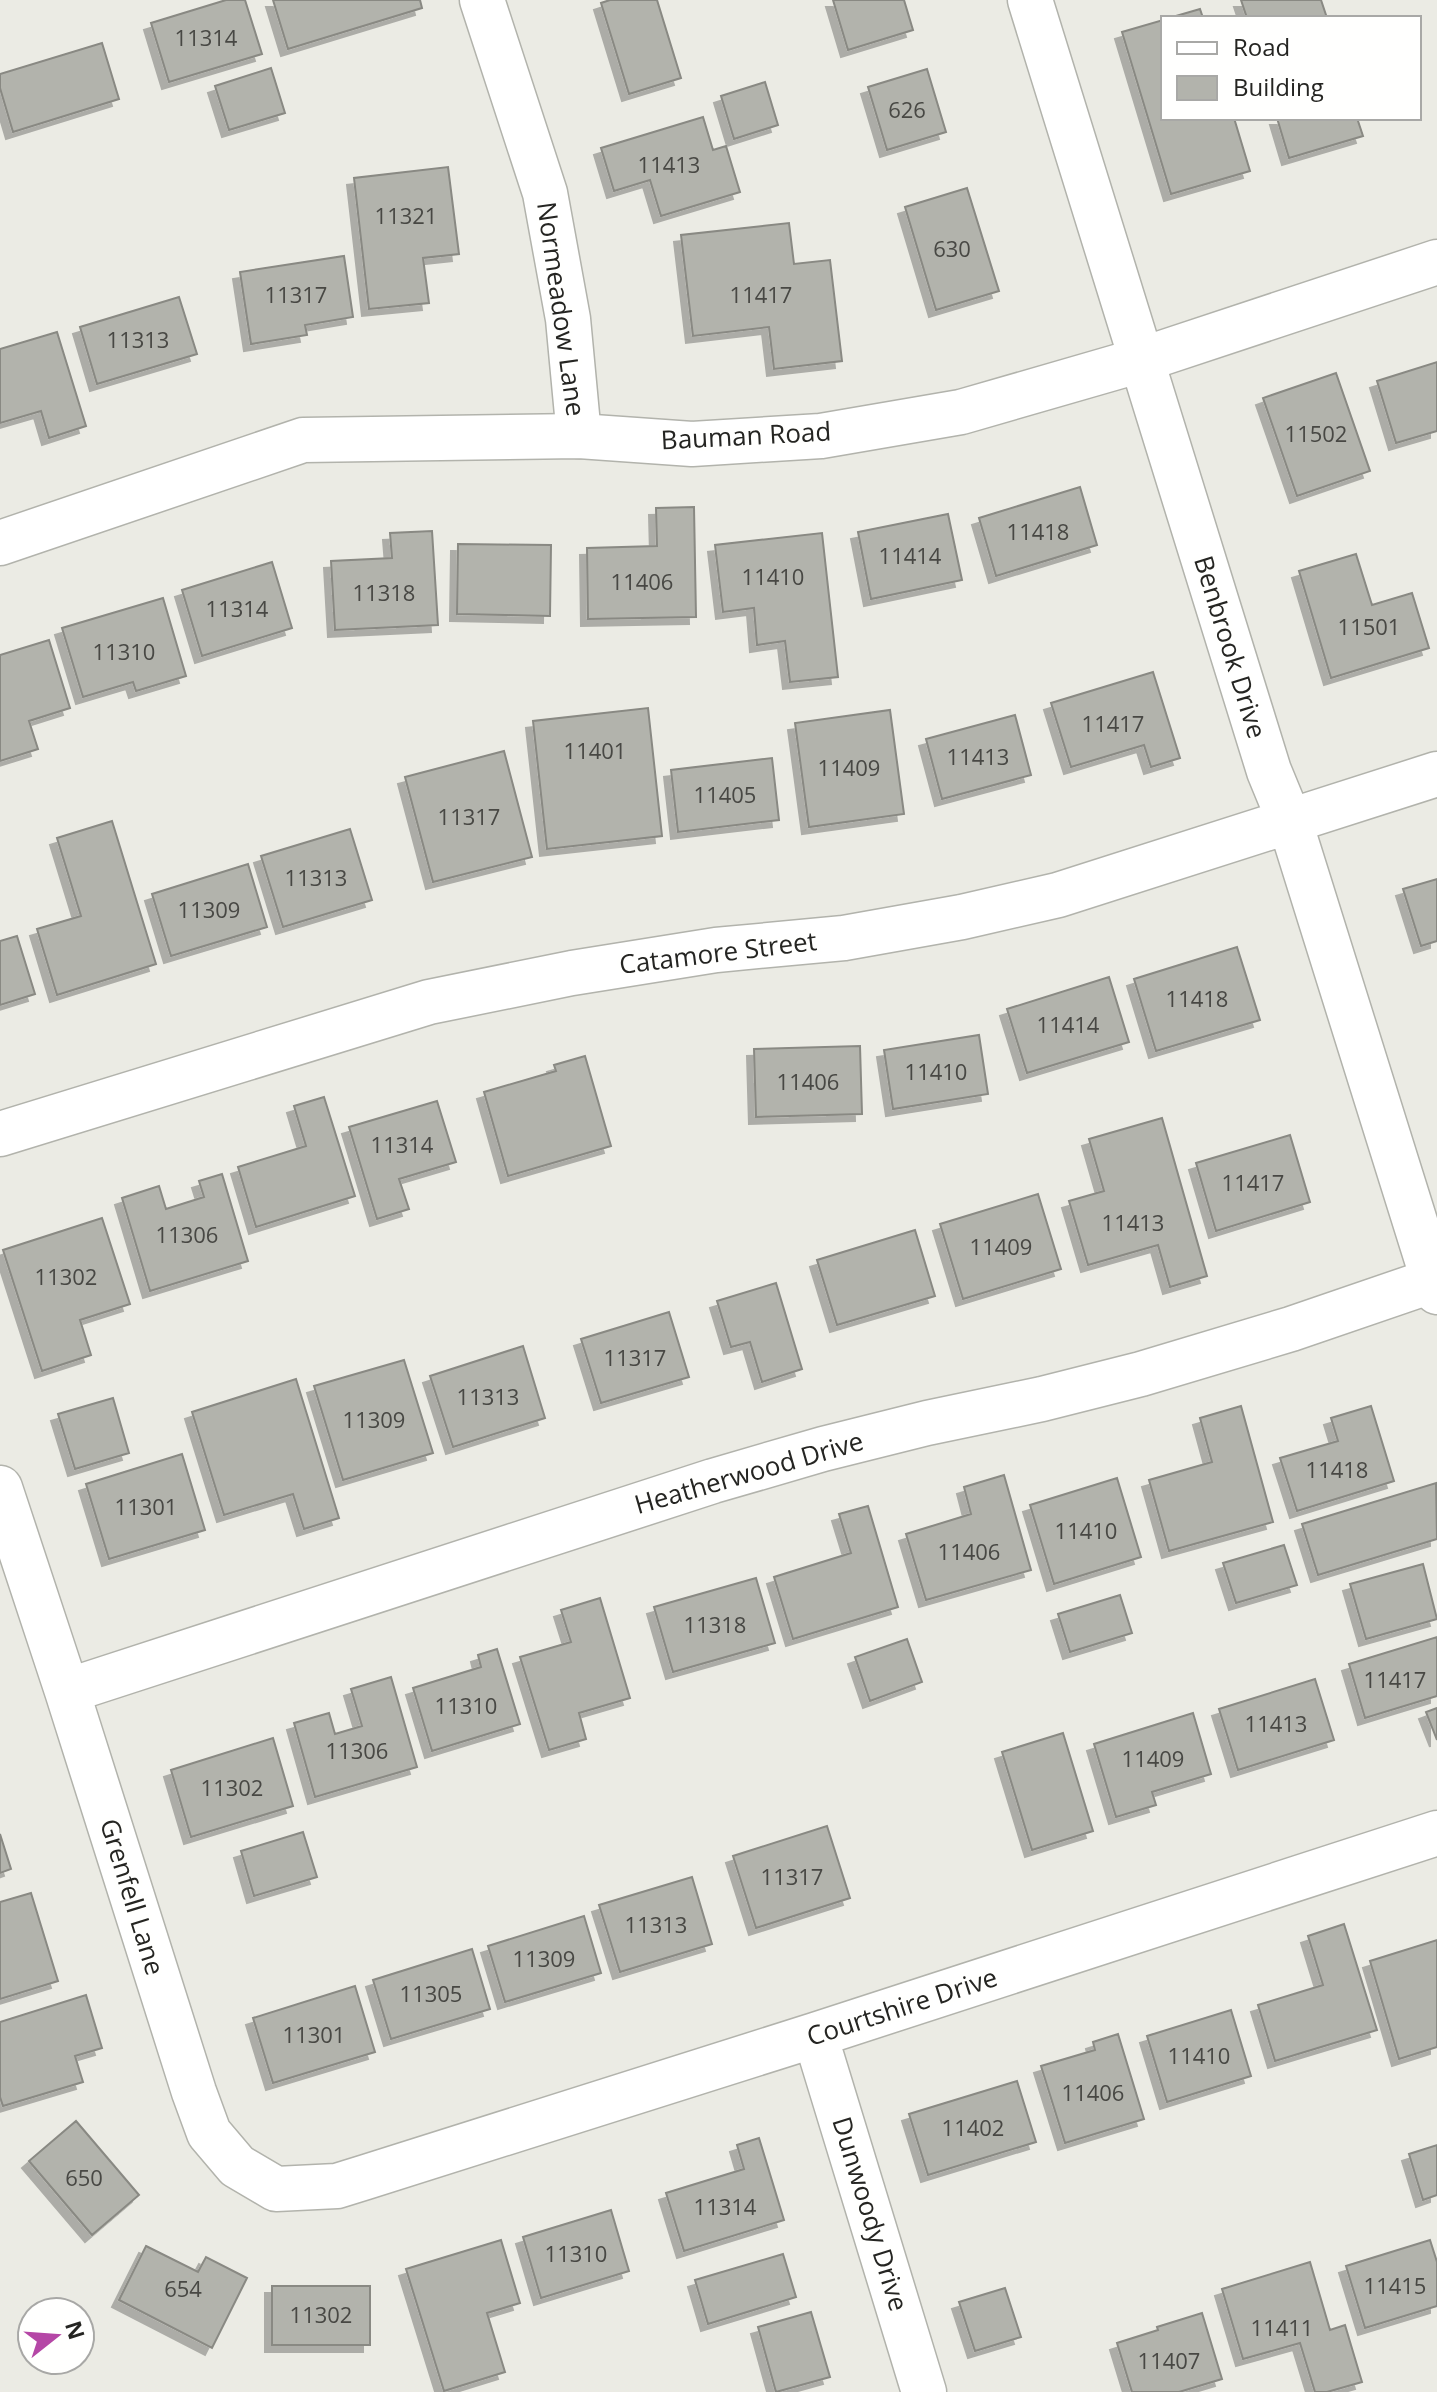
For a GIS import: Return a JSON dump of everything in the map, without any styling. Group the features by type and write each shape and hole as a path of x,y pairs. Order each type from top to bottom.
{"street":[{"name":"Normeadow Lane","path":"482,0 545,193 568,319 579,436"},
{"name":"Benbrook Drive","path":"1030,0 1269,771 1290,822 1436,1284"},
{"name":"Bauman Road","path":"0,543 303,440 579,436 692,444 821,436 961,412 1141,360 1437,262"},
{"name":"Catamore Street","path":"0,1134 429,1002 572,973 701,952 844,938 962,917 1058,895 1437,774"},
{"name":"Heatherwood Drive","path":"67,1691 713,1481 823,1449 1141,1374 1436,1284"},
{"name":"Grenfell Lane","path":"0,1488 209,2133 237,2166 276,2189 337,2186 366,2177"},
{"name":"Courtshire Drive","path":"366,2177 1437,1833"},
{"name":"Dunwoody Drive","path":"815,2035 924,2392"}],"building":[{"path":"226,0 245,0 262,54 169,82 151,23"},
{"path":"273,0 420,0 422,8 288,49"},
{"path":"610,0 657,0 681,78 629,94 601,3"},
{"path":"833,0 904,0 913,30 848,50"},
{"path":"1241,0 1321,0 1326,16 1246,16"},
{"path":"1200,9 1202,16 1176,16"},
{"path":"1161,21 1161,120 1235,120 1250,171 1171,194 1122,32"},
{"path":"102,43 119,99 13,132 0,88 0,74"},
{"path":"271,68 285,113 229,130 215,86"},
{"path":"927,69 946,132 887,150 868,87"},
{"path":"765,82 778,125 734,139 721,96"},
{"path":"703,117 713,150 726,146 740,192 661,216 650,180 614,191 601,148"},
{"path":"1278,120 1358,120 1363,136 1289,158"},
{"path":"448,167 459,254 423,258 429,303 369,309 354,178"},
{"path":"967,188 999,291 936,310 905,207"},
{"path":"789,223 794,264 830,260 842,361 774,369 769,327 693,336 681,235"},
{"path":"344,256 353,317 305,325 307,335 251,344 240,272"},
{"path":"179,297 197,354 97,384 80,327"},
{"path":"57,332 86,426 49,438 41,411 0,423 0,349"},
{"path":"1437,362 1437,431 1396,443 1377,381"},
{"path":"1336,373 1370,471 1297,496 1263,398"},
{"path":"1080,487 1097,545 996,576 979,518"},
{"path":"694,507 696,617 588,619 587,548 657,546 656,508"},
{"path":"948,514 962,580 871,599 858,532"},
{"path":"432,531 438,625 335,630 331,561 392,558 390,533"},
{"path":"822,533 838,677 790,682 785,641 757,645 754,608 723,612 715,545"},
{"path":"458,544 551,545 550,616 457,614"},
{"path":"1356,554 1372,605 1412,593 1429,648 1331,678 1299,571"},
{"path":"272,562 292,628 202,656 182,590"},
{"path":"163,598 186,676 136,691 133,682 83,697 62,628"},
{"path":"49,640 70,708 29,721 38,749 0,761 0,655"},
{"path":"1153,672 1180,758 1151,767 1144,745 1071,767 1051,703"},
{"path":"648,708 662,836 547,849 533,721"},
{"path":"890,710 904,814 809,827 795,723"},
{"path":"1015,715 1031,775 942,799 926,739"},
{"path":"504,751 532,857 433,882 405,777"},
{"path":"772,758 779,820 678,832 671,770"},
{"path":"112,821 156,964 57,995 37,929 81,916 57,838"},
{"path":"350,829 372,900 283,927 261,856"},
{"path":"248,864 267,927 171,956 152,894"},
{"path":"1437,879 1437,941 1421,946 1403,889"},
{"path":"17,936 35,994 0,1005 0,941"},
{"path":"1237,947 1260,1020 1156,1051 1134,979"},
{"path":"1109,977 1129,1042 1027,1073 1007,1009"},
{"path":"979,1035 988,1094 893,1109 884,1050"},
{"path":"860,1046 862,1114 756,1117 754,1049"},
{"path":"585,1056 611,1146 508,1176 484,1092 556,1071 554,1065"},
{"path":"324,1097 355,1196 256,1227 238,1167 306,1146 294,1106"},
{"path":"437,1101 456,1162 399,1179 409,1209 377,1219 349,1127"},
{"path":"1162,1118 1207,1276 1170,1287 1158,1245 1088,1265 1069,1201 1104,1191 1089,1139"},
{"path":"1290,1135 1310,1202 1216,1231 1196,1163"},
{"path":"222,1174 248,1261 150,1291 122,1198 159,1186 166,1209 204,1197 199,1181"},
{"path":"1038,1194 1061,1269 963,1299 940,1224"},
{"path":"102,1218 130,1304 80,1320 91,1355 42,1371 3,1250"},
{"path":"915,1230 935,1296 837,1325 817,1260"},
{"path":"776,1283 802,1369 762,1382 750,1342 731,1347 717,1301"},
{"path":"669,1312 689,1377 601,1403 581,1339"},
{"path":"523,1346 545,1418 453,1447 430,1376"},
{"path":"404,1360 433,1453 343,1480 314,1386"},
{"path":"296,1379 339,1518 304,1529 293,1494 224,1515 192,1412"},
{"path":"113,1398 129,1453 75,1469 58,1414"},
{"path":"1241,1406 1273,1522 1169,1551 1149,1480 1212,1462 1200,1418"},
{"path":"1371,1406 1394,1481 1297,1511 1280,1458 1338,1441 1331,1418"},
{"path":"182,1454 205,1530 109,1559 86,1484"},
{"path":"1004,1475 1031,1570 926,1600 906,1534 971,1514 964,1487"},
{"path":"1117,1478 1141,1557 1054,1584 1030,1505"},
{"path":"1436,1483 1437,1539 1318,1575 1302,1524"},
{"path":"868,1506 898,1607 793,1639 774,1577 851,1553 839,1514"},
{"path":"1284,1545 1297,1585 1236,1603 1223,1563"},
{"path":"1423,1564 1437,1619 1366,1639 1350,1584"},
{"path":"756,1578 775,1643 673,1672 654,1607"},
{"path":"1120,1595 1132,1633 1070,1652 1058,1614"},
{"path":"600,1598 630,1698 579,1713 586,1739 549,1750 520,1657 571,1642 561,1610"},
{"path":"1437,1637 1437,1696 1365,1718 1349,1664"},
{"path":"907,1639 922,1682 870,1701 855,1657"},
{"path":"497,1649 520,1724 432,1751 413,1688 481,1667 478,1655"},
{"path":"391,1677 417,1767 315,1797 294,1723 329,1713 335,1734 362,1726 351,1689"},
{"path":"1315,1679 1334,1740 1238,1770 1219,1709"},
{"path":"1437,1708 1437,1740 1426,1712"},
{"path":"1193,1713 1211,1774 1152,1792 1156,1805 1116,1817 1094,1744"},
{"path":"1063,1733 1093,1831 1032,1850 1002,1752"},
{"path":"273,1738 293,1806 191,1837 171,1770"},
{"path":"827,1826 850,1898 756,1928 733,1856"},
{"path":"303,1832 317,1877 254,1896 241,1851"},
{"path":"0,1834 11,1869 0,1873"},
{"path":"692,1877 712,1944 620,1972 599,1905"},
{"path":"31,1893 58,1981 0,1999 0,1902"},
{"path":"584,1916 601,1973 505,2002 488,1946"},
{"path":"1344,1924 1377,2030 1275,2061 1258,2005 1323,1985 1308,1936"},
{"path":"1437,1940 1437,2047 1399,2059 1370,1961"},
{"path":"472,1949 490,2009 391,2039 373,1980"},
{"path":"355,1986 375,2052 273,2083 253,2018"},
{"path":"86,1995 102,2048 75,2056 83,2082 3,2106 0,2097 0,2022"},
{"path":"1231,2010 1251,2076 1167,2102 1147,2036"},
{"path":"1118,2034 1144,2119 1065,2143 1041,2066 1095,2050 1093,2042"},
{"path":"1017,2081 1036,2142 928,2175 909,2114"},
{"path":"76,2121 139,2195 92,2235 29,2161"},
{"path":"759,2138 784,2220 684,2251 666,2193 744,2169 737,2145"},
{"path":"1437,2145 1437,2195 1423,2200 1409,2154"},
{"path":"611,2210 629,2271 541,2298 523,2237"},
{"path":"501,2240 520,2303 487,2313 505,2372 444,2391 406,2269"},
{"path":"1430,2240 1437,2262 1437,2306 1365,2328 1346,2266"},
{"path":"146,2246 198,2272 206,2257 247,2278 212,2348 119,2300"},
{"path":"783,2254 796,2297 708,2324 695,2280"},
{"path":"1310,2262 1330,2330 1345,2325 1362,2382 1327,2392 1315,2392 1300,2343 1243,2359 1222,2289"},
{"path":"272,2286 370,2286 370,2345 272,2345"},
{"path":"1005,2288 1021,2337 975,2351 959,2302"},
{"path":"811,2312 830,2377 776,2392 758,2327"},
{"path":"1202,2313 1222,2379 1179,2392 1132,2392 1117,2343"}]}
